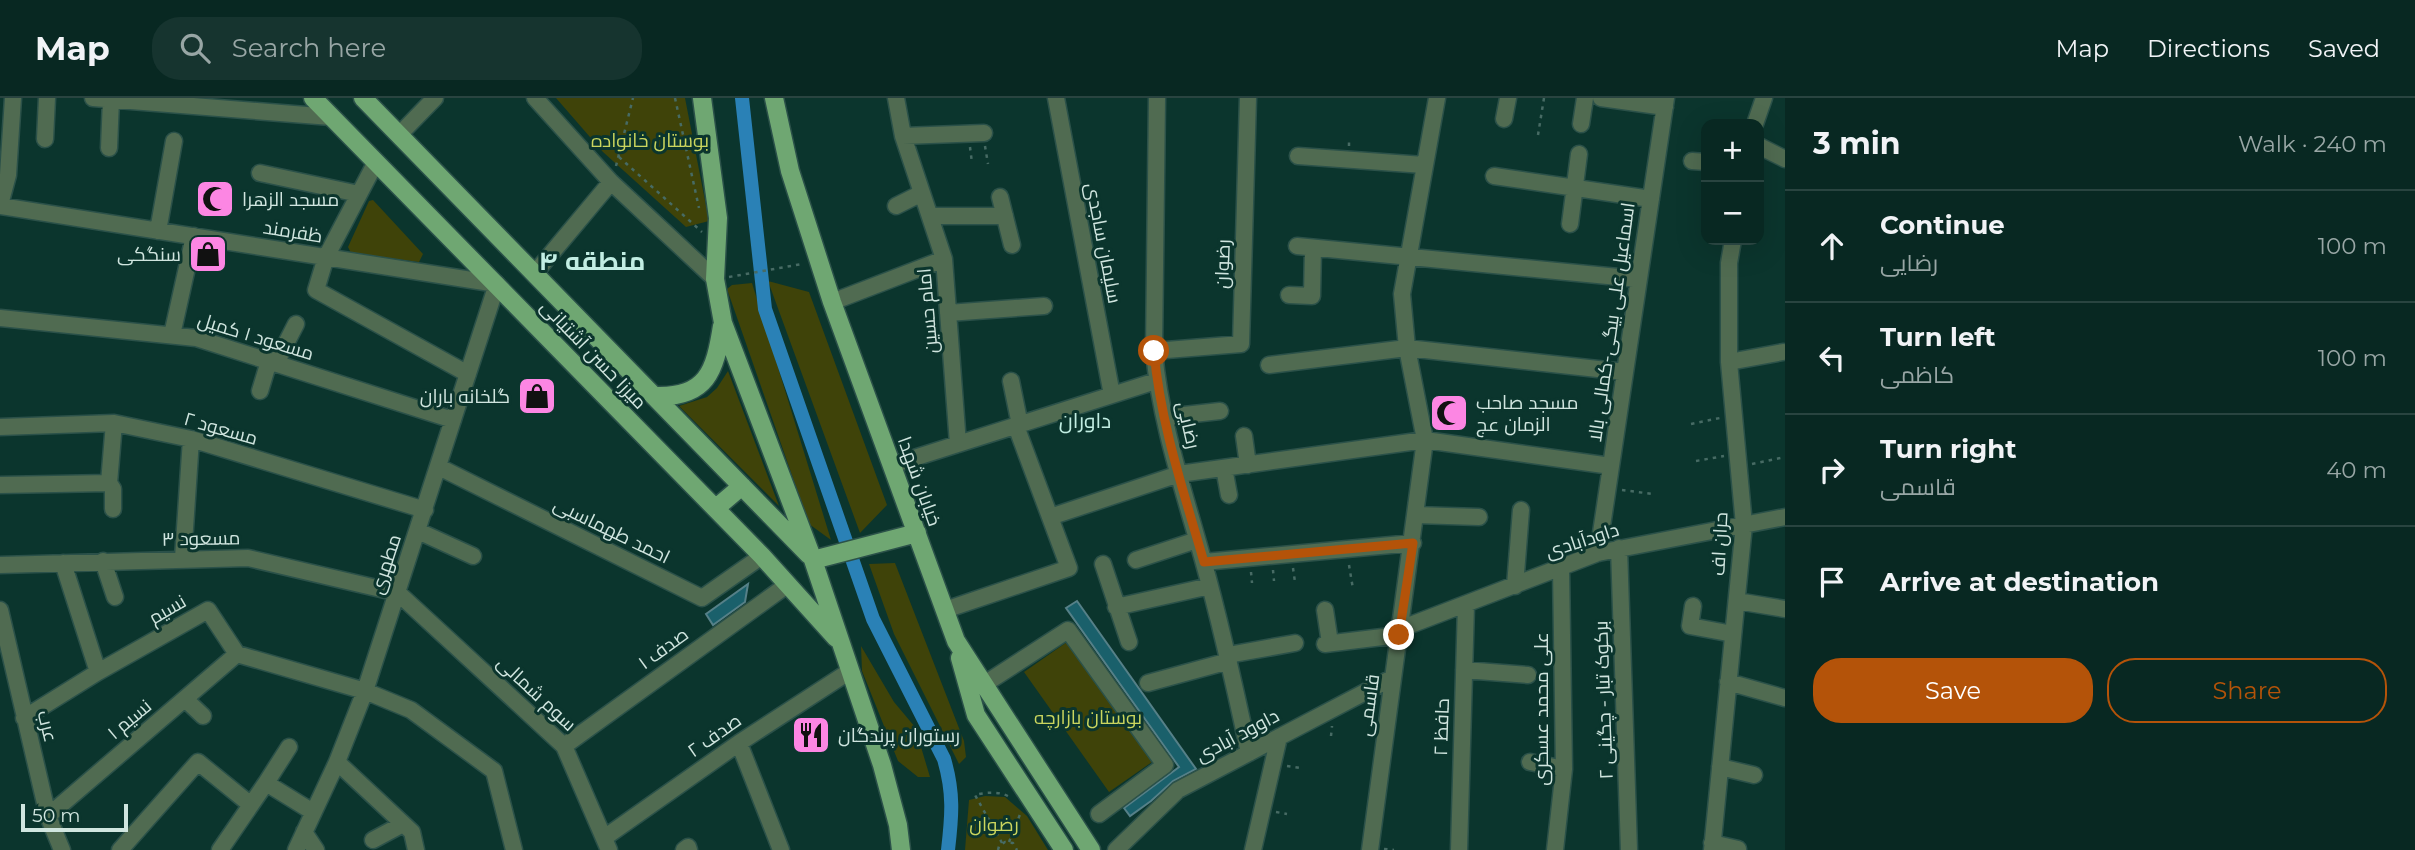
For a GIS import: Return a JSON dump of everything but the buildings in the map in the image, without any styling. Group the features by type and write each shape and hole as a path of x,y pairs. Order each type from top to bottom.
{"main road":[{"name":"میرزا حسن آشتیانی","path":"313,98 716,508 841,643"},
{"name":"میرزا حسن آشتیانی","path":"363,98 742,486 822,558"},
{"path":"702,98 718,218 715,279 723,323 822,558 841,643 882,765 898,825 901,850"},
{"name":"خیابان شهدا","path":"774,98 790,171 832,302 976,689"},
{"path":"655,396 685,394 697,388 707,378 714,368 723,323"},
{"path":"716,508 742,486"},
{"path":"822,558 917,533"},
{"path":"976,689 976,715 1064,850"},
{"path":"976,689 1091,850"}],"street":[{"path":"0,206 8,175 13,98"},
{"path":"45,139 47,98"},
{"path":"93,98 331,117"},
{"path":"399,135 435,98"},
{"path":"535,98 611,182 715,279"},
{"name":"امام حسین","path":"896,98 903,136 944,259 958,444"},
{"name":"سلیمان ساجدی","path":"1056,98 1112,395"},
{"name":"رضایی","path":"1157,98 1154,351 1156,381 1204,562 1249,753"},
{"name":"رضوان","path":"1154,351 1241,344 1248,98"},
{"name":"قاسمی","path":"1370,850 1425,440 1407,348 1402,294 1437,98"},
{"path":"1504,119 1508,98"},
{"path":"1581,124 1585,98"},
{"path":"1601,98 1665,102"},
{"path":"1757,119 1763,98"},
{"path":"109,148 111,99"},
{"name":"اسماعیل علی بیگی-کمالی بالا","path":"1598,553 1665,102"},
{"path":"903,136 984,133"},
{"path":"158,231 174,141"},
{"path":"1764,148 1785,159"},
{"path":"1570,224 1579,154"},
{"path":"1298,156 1424,165"},
{"path":"376,162 326,257 316,290 468,374"},
{"path":"260,173 359,194"},
{"path":"1494,176 1651,199"},
{"path":"535,273 611,182"},
{"path":"895,206 922,193"},
{"path":"1000,197 1012,245"},
{"name":"ظفرمند","path":"0,206 496,284"},
{"path":"930,216 1005,216"},
{"path":"172,335 194,236"},
{"name":"حران اف","path":"1712,846 1744,524 1729,362 1729,263 1732,245"},
{"path":"1289,295 1312,296 1305,247 1639,279"},
{"path":"832,302 944,259"},
{"name":"مطهری","path":"296,850 337,762 365,691 496,284"},
{"path":"948,313 1044,306"},
{"name":"مسعود ۱ کمیل","path":"0,318 196,338 453,419"},
{"path":"260,391 272,362 296,324"},
{"path":"1269,365 1407,348 1625,372"},
{"path":"1729,362 1783,352"},
{"path":"945,610 1069,568 1018,425 1011,381"},
{"path":"892,465 1156,381"},
{"path":"1166,417 1220,411"},
{"path":"113,509 113,489 110,483 114,423"},
{"name":"مسعود ۲","path":"0,427 114,423 191,439 425,510"},
{"path":"1244,436 1248,465"},
{"path":"183,558 191,439"},
{"path":"1050,517 1179,474 1425,440 1611,466"},
{"name":"احمد طهماسبی","path":"439,467 702,598 762,556"},
{"path":"1224,468 1230,495"},
{"path":"0,485 110,483"},
{"path":"1515,586 1521,510"},
{"path":"1416,515 1479,517"},
{"name":"داودآبادی","path":"1325,610 1328,643 1400,632 1598,553 1785,517"},
{"path":"418,531 472,556"},
{"path":"1136,560 1197,540"},
{"path":"1204,562 1413,543"},
{"name":"برکوک تبار - چگینی ۲","path":"1619,548 1629,850"},
{"name":"مسعود ۳","path":"0,565 248,558 398,593"},
{"path":"103,561 115,597"},
{"path":"63,563 98,672"},
{"path":"1103,564 1129,642"},
{"name":"علی محمد عسکری","path":"1555,850 1564,769 1561,568"},
{"name":"صدف ۱","path":"564,746 787,585"},
{"path":"1116,607 1210,586"},
{"name":"سوم شمالی","path":"398,593 564,746 606,844"},
{"path":"1737,601 1785,609"},
{"name":"حافظ ۲","path":"1458,850 1465,605"},
{"path":"1693,606 1690,626 1733,634"},
{"name":"عرب","path":"0,610 48,816 62,850"},
{"name":"نسیم","path":"24,718 98,672 208,610 237,654"},
{"path":"976,689 1068,630 1165,765 1099,814"},
{"path":"1148,683 1228,658 1295,643"},
{"path":"237,654 365,691 411,710 494,771 514,850"},
{"name":"نسیم ۱","path":"48,816 237,654"},
{"path":"1464,670 1528,675"},
{"name":"صدف ۲","path":"606,844 739,743 850,671"},
{"name":"داوود آبادی","path":"1116,850 1178,790 1392,678"},
{"path":"1728,682 1785,698"},
{"path":"186,699 203,716"},
{"path":"1253,850 1279,737"},
{"path":"739,743 781,850"},
{"path":"219,850 289,747"},
{"path":"120,850 198,762 251,804"},
{"path":"337,762 412,832 416,850"},
{"path":"1530,762 1564,769"},
{"path":"1720,767 1754,775"},
{"path":"266,783 313,812"},
{"path":"373,840 402,824"},
{"path":"304,832 316,850"},
{"path":"1712,846 1738,849"},
{"path":"684,850 688,847 690,850"}],"path":[{"path":"633,98 619,157 705,234 702,221"},
{"path":"675,98 699,207"},
{"path":"1538,135 1544,98"},
{"path":"749,273 819,261"},
{"path":"1691,424 1734,416"},
{"path":"1696,461 1785,457"},
{"path":"1608,488 1654,494"},
{"path":"1347,549 1353,589"},
{"path":"1002,843 975,795 1006,794 1014,801"},
{"path":"1009,842 1023,808 1029,814"},
{"path":"1002,843 1009,842"},
{"path":"1009,842 1017,850"},
{"path":"998,850 1002,843"}],"green space":[{"name":"بوستان خانواده","path":"556,98 685,98 709,221 686,227 603,152"},
{"path":"373,200 423,254 419,262 351,253 348,247 369,201"},
{"path":"768,281 809,292 887,505 860,533"},
{"path":"752,283 831,540 809,524 727,289 732,285"},
{"path":"728,371 779,506 679,406 707,397 717,388"},
{"path":"895,563 964,741 966,757 959,764 894,634 869,564"},
{"name":"بوستان بازارچه","path":"1067,642 1152,762 1109,792 1024,672"},
{"path":"861,646 894,702 915,727 930,777 918,777 898,761 862,671"},
{"name":"رضوان","path":"985,796 1005,797 1027,816 1048,850 965,850 969,800"}],"waterway":[{"path":"742,98 765,309 873,619 944,759 951,804 948,850"}],"place":[{"name":"مسجد الزهرا","path":"215,199"},
{"name":"سنگکی","path":"208,254"},
{"name":"گلخانه باران","path":"537,396"},
{"name":"مسجد صاحب الزمان عج","path":"1449,413"},
{"name":"رستوران پرندگان","path":"811,735"}],"district":[{"name":"منطقه ۴","path":"592,261"},
{"name":"داوران","path":"1085,421"}],"route":[{"path":"1154,351 1156,381 1204,562 1413,543 1399,635"}]}
